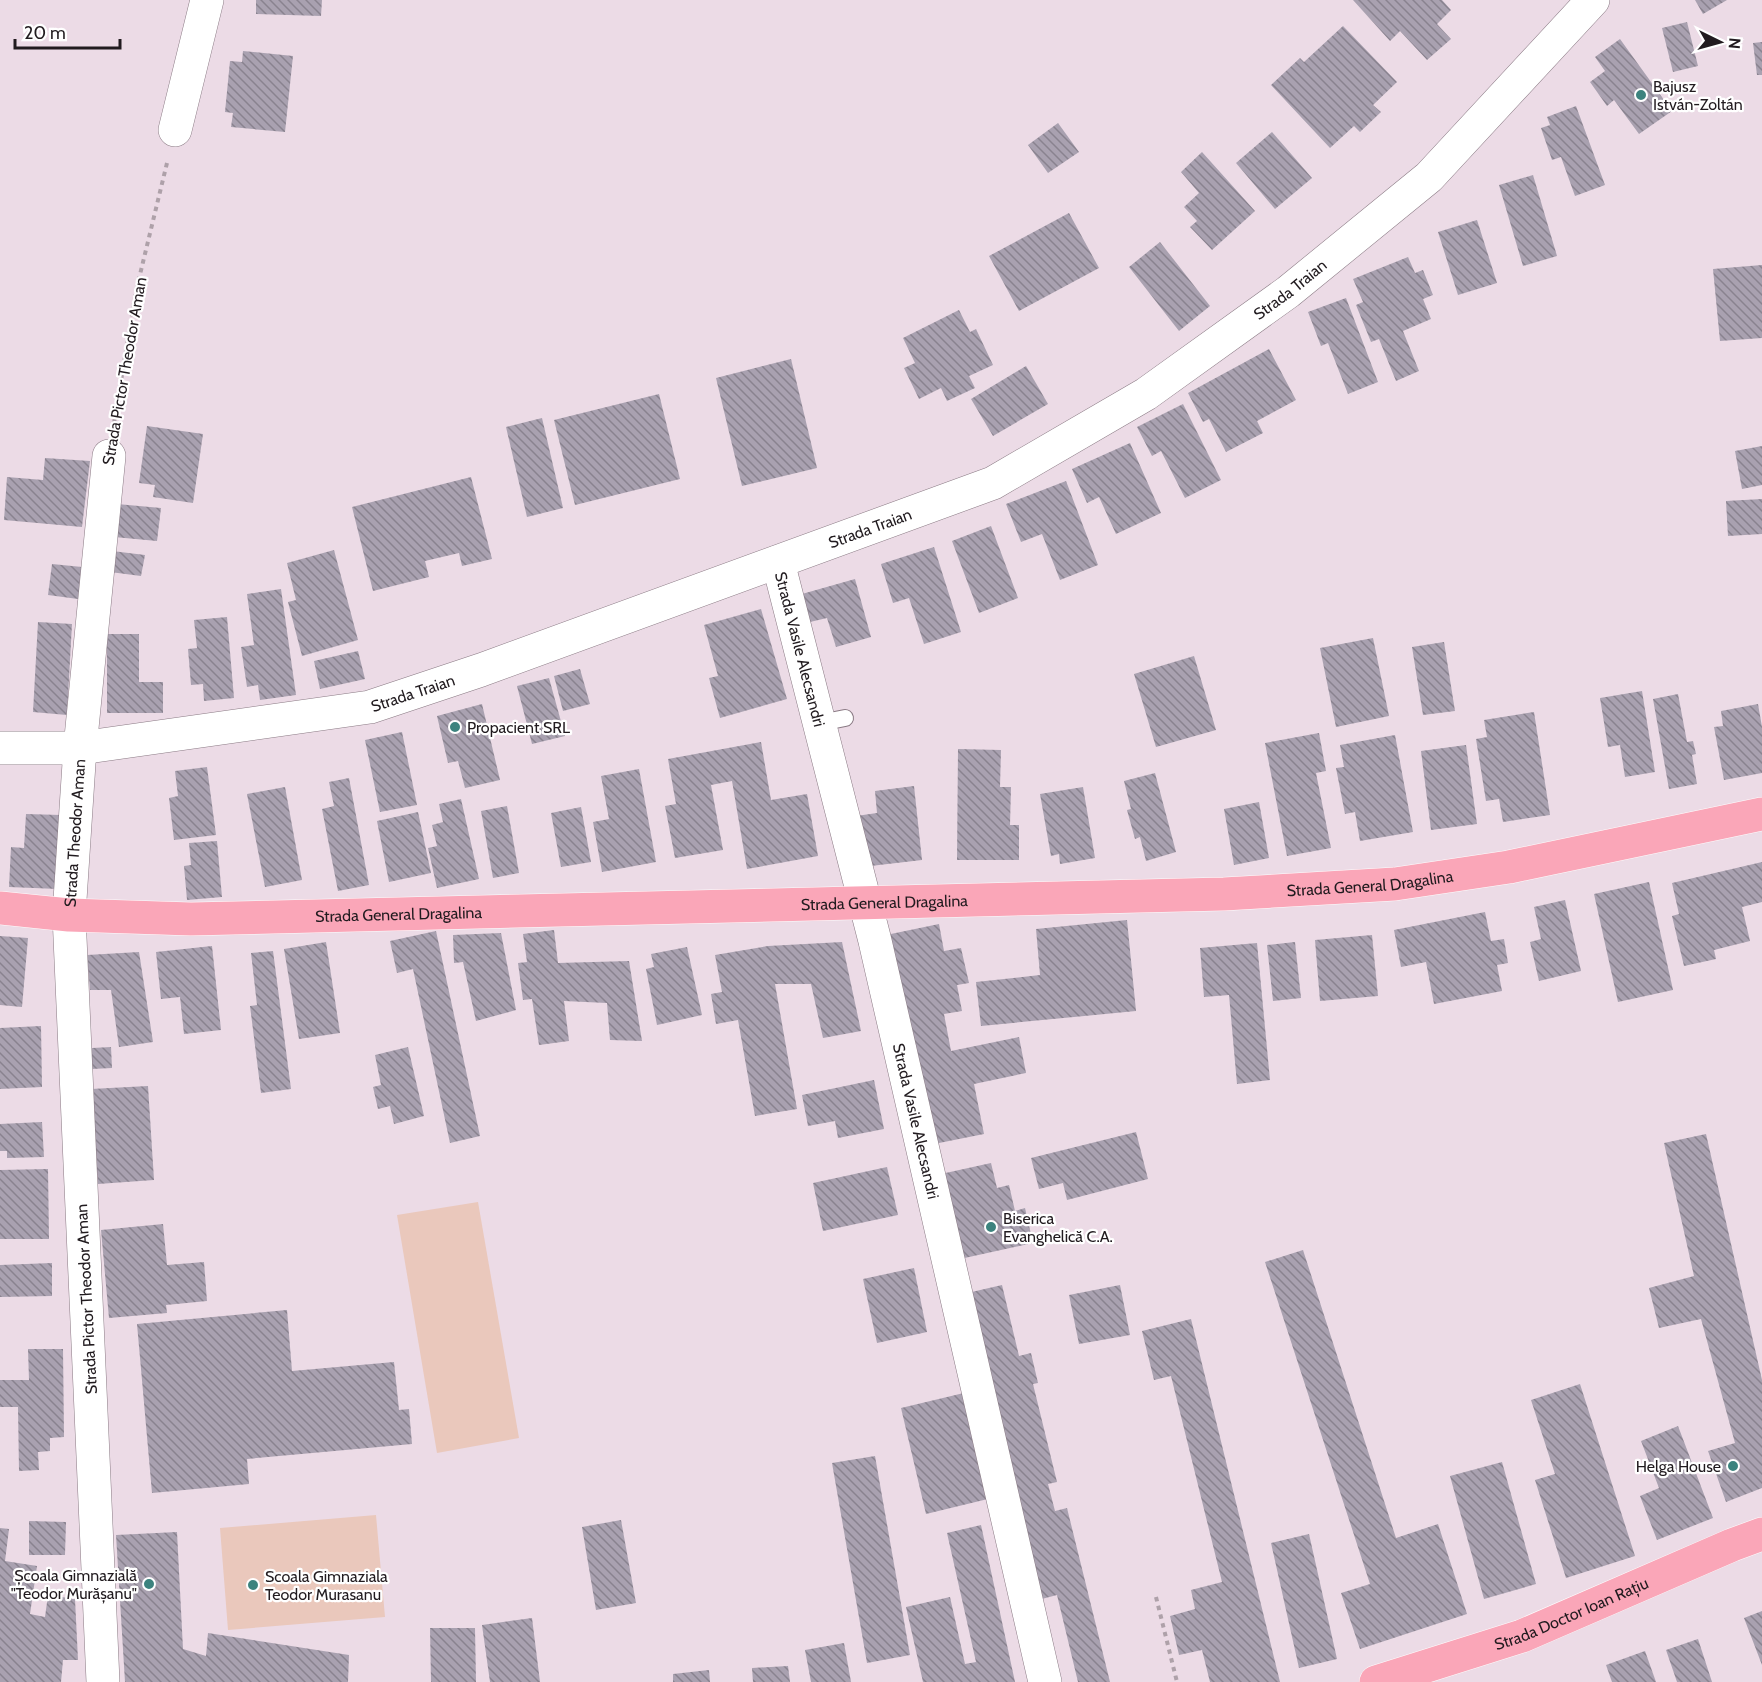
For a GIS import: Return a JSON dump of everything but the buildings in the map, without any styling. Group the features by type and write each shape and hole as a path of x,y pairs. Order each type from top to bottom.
{"main road":[{"name":"Strada General Dragalina","path":"0,908 69,915 203,918 1181,896 1395,884 1509,867 1762,814"},
{"name":"Strada Doctor Ioan Rațiu","path":"1376,1682 1522,1636 1762,1534"}],"street":[{"path":"175,130 207,0"},
{"name":"Strada Traian","path":"0,748 80,748 370,707 492,666 993,483 1146,394 1288,292 1429,177 1593,0"},
{"name":"Strada Pictor Theodor Aman","path":"80,748 109,456"},
{"name":"Strada Vasile Alecsandri","path":"777,562 832,721 866,903 1045,1682"},
{"name":"Strada Theodor Aman","path":"69,915 80,748"},
{"name":"Strada Pictor Theodor Aman","path":"69,915 104,1682"}],"path":[{"name":"Strada Pictor Theodor Aman","path":"109,456 136,291 175,130"},
{"path":"1156,1597 1177,1682"}],"shaded area":[{"path":"478,1202 519,1438 437,1453 397,1215"},
{"path":"376,1515 385,1617 228,1630 220,1528"}],"place":[{"name":"Bajusz István-Zoltán","path":"1641,95"},
{"name":"Propacient SRL","path":"455,727"},
{"name":"Biserica Evanghelică C.A.","path":"991,1227"},
{"name":"Helga House","path":"1733,1466"},
{"name":"Școala Gimnazială \"Teodor Murășanu\"","path":"149,1584"},
{"name":"Scoala Gimnaziala Teodor Murasanu","path":"253,1585"}]}
